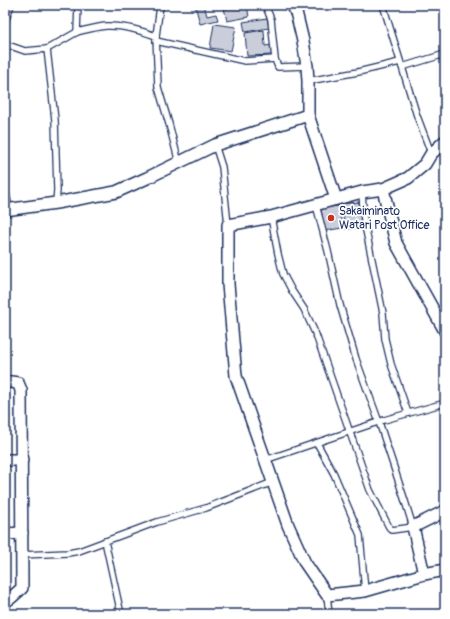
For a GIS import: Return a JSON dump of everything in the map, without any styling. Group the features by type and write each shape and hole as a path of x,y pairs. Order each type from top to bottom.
{"street":[{"path":"293,5 303,41 307,66 308,115 336,199"},
{"path":"7,209 56,203 116,192 215,145 308,115"},
{"path":"444,144 432,154 425,164 408,178 383,190 362,192 271,217 228,225 228,284 236,376 288,525 305,563 327,595 365,591 424,574 445,570"},
{"path":"383,190 396,243 445,331"},
{"path":"5,382 18,383 21,390 22,460 22,588 5,602"},
{"path":"5,460 22,460"},
{"path":"424,574 413,527 445,511"},
{"path":"5,534 22,533"}],"lane":[{"path":"5,22 11,5"},
{"path":"77,32 78,5"},
{"path":"159,5 156,39 158,87 179,163"},
{"path":"265,5 271,19 275,59 278,67 307,66"},
{"path":"383,5 417,116 432,154"},
{"path":"5,44 25,51 47,49 77,32 104,26 120,26 140,30 156,39 245,62 275,59"},
{"path":"47,49 56,120 56,203"},
{"path":"308,81 401,64 445,54"},
{"path":"215,145 222,167 228,225"},
{"path":"5,187 7,209"},
{"path":"362,192 364,221 382,314 385,339 391,364 408,413"},
{"path":"271,217 283,274 304,309 316,334 370,490 392,530 413,527 379,422 356,359 340,305 316,205"},
{"path":"265,460 379,422 445,403"},
{"path":"316,443 334,474 360,535 365,591"},
{"path":"22,555 68,553 79,551 157,522 206,508 273,482"},
{"path":"105,541 121,614"},
{"path":"327,595 330,614"}],"building":[{"path":"195,5 204,5 207,16 216,14 218,20 200,24"},
{"path":"227,5 247,5 249,17 227,21 224,8 228,8"},
{"path":"267,18 269,28 245,32 243,22"},
{"path":"214,24 236,27 231,51 210,48"},
{"path":"264,30 265,46 273,45 273,55 247,56 245,33"},
{"path":"359,202 363,228 345,229 341,204"},
{"path":"339,206 342,228 324,231 321,208"}],"place":[{"name":"Sakaiminato Watari Post Office","path":"331,218"}]}
